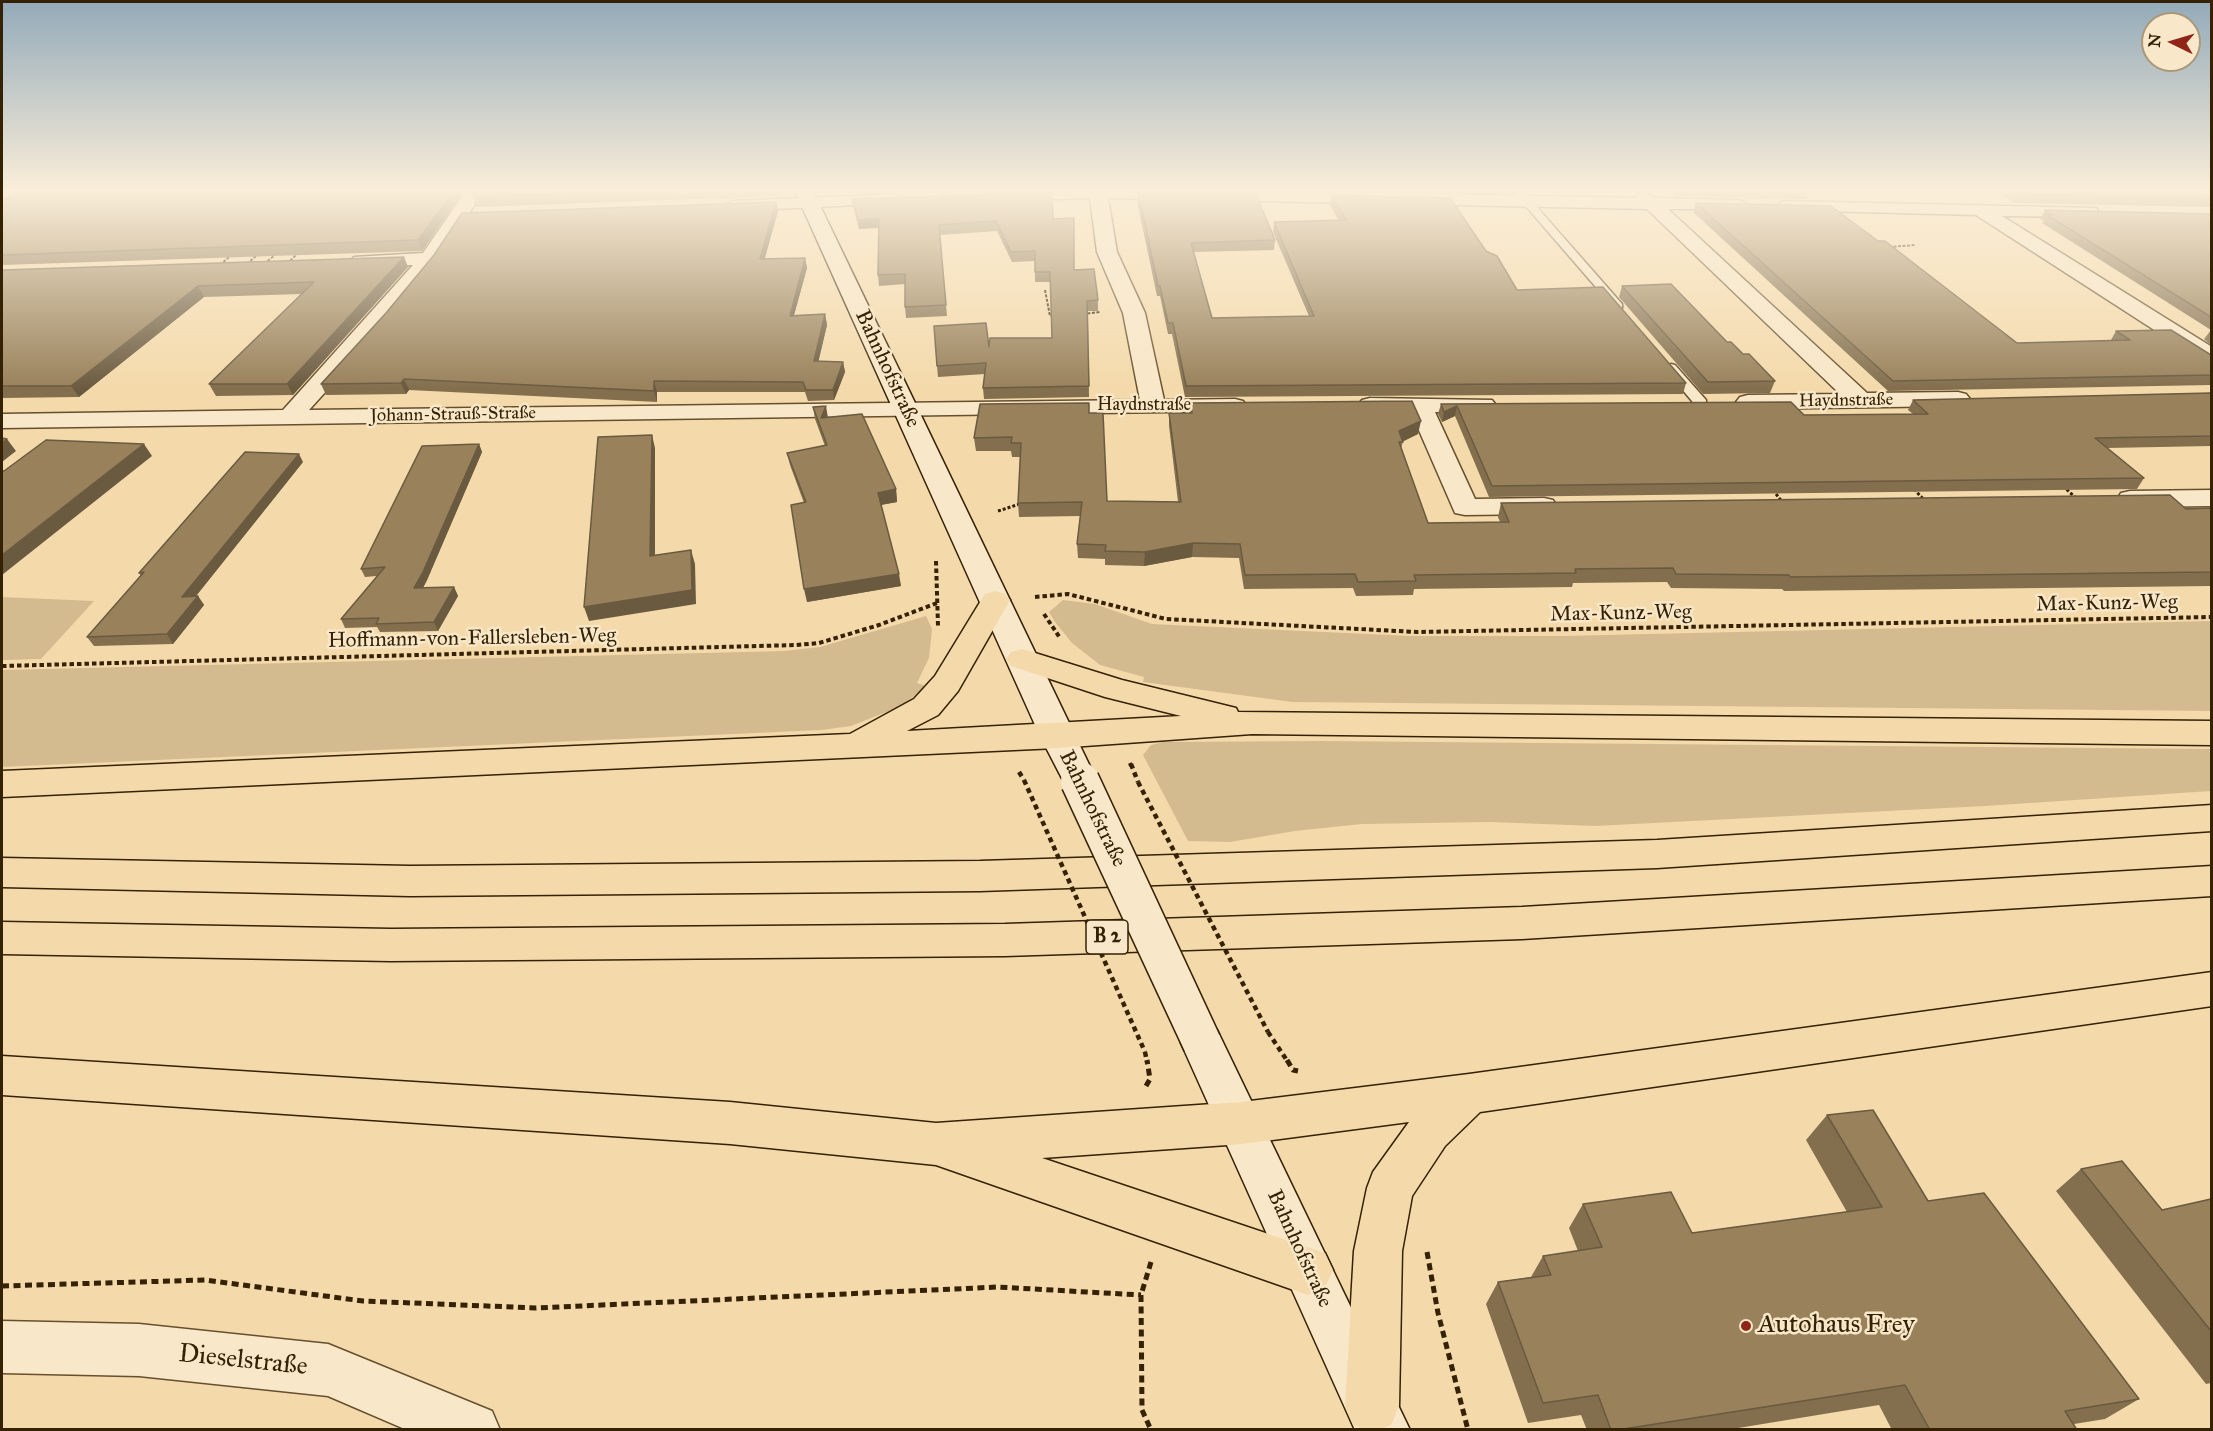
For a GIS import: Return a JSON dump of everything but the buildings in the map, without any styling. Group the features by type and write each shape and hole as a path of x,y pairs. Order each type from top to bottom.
{"highway":[{"path":"852,745 893,726 926,707 953,674 995,600"},
{"path":"1022,659 1116,689 1252,723"},
{"path":"2,784 1057,736 1252,723 2211,733"},
{"path":"2,873 410,881 980,876 1657,854 2211,818"},
{"name":"B 2","path":"2,938 391,945 1005,940 1522,922 2211,881"},
{"path":"2,1076 730,1123 936,1144 1242,1123 1469,1094 2211,989"},
{"path":"1378,1418 1378,1251 1390,1188 1429,1131 1469,1094"},
{"path":"936,1144 1308,1270"}],"street":[{"path":"289,418 372,329 431,256"},
{"name":"Bahnhofstraße","path":"835,256 1057,736 1242,1123 1378,1418"},
{"path":"1109,256 1133,310 1153,406"},
{"path":"1708,256 1862,401"},
{"path":"2052,256 2211,357"},
{"path":"282,259 429,259"},
{"name":"Haydnstraße","path":"1667,403 1977,399"},
{"path":"1347,405 1503,405"},
{"path":"1420,405 1465,507 1568,506"},
{"name":"Haydnstraße","path":"905,408 1257,406"},
{"name":"Johann-Strauß-Straße","path":"2,421 905,408"},
{"path":"50,441 78,420"},
{"path":"2069,492 2211,498"},
{"name":"Dieselstraße","path":"2,1347 139,1350 328,1370 473,1430"}],"lane":[{"path":"1574,256 1626,316"},
{"path":"1664,359 1716,403"}],"path":[{"path":"215,271 230,256"},
{"path":"246,265 256,256"},
{"path":"264,264 282,259"},
{"path":"264,270 282,259"},
{"path":"246,270 251,265"},
{"path":"1045,290 1050,316 1061,315"},
{"path":"1073,314 1133,310"},
{"path":"1910,485 1926,502"},
{"path":"1770,487 1784,503"},
{"path":"998,511 1019,503 1030,503"},
{"path":"1029,587 1039,604"},
{"name":"Max-Kunz-Weg","path":"1035,597 1068,594 1166,619 1416,632 2211,617"},
{"name":"Hoffmann-von-Fallersleben-Weg","path":"2,666 796,645 819,643 879,625 937,603"},
{"path":"1043,612 1066,645"},
{"path":"1024,780 1145,1052"},
{"path":"1138,782 1268,1032"},
{"path":"1150,1430 1142,1410 1141,1295 1164,1221"},
{"path":"2,1286 205,1280 363,1301 536,1308 998,1287 1141,1295"}],"shaded area":[{"path":"2,597 94,601 41,659 2,660"},
{"path":"1063,600 1095,604 1152,624 1411,636 1563,636 2211,621 2211,711 1292,702 1143,682 1144,677 1100,665 1072,643 1049,612"},
{"path":"926,616 932,629 929,658 917,683 926,686 902,706 851,726 822,730 2,767 2,670 784,651 820,647"},
{"path":"1322,741 2211,749 2211,791 1985,806 1595,826 1490,822 1362,824 1295,831 1230,842 1188,841 1143,755 1151,745 1163,742"}],"place":[{"name":"Autohaus Frey","path":"1746,1326"}]}
